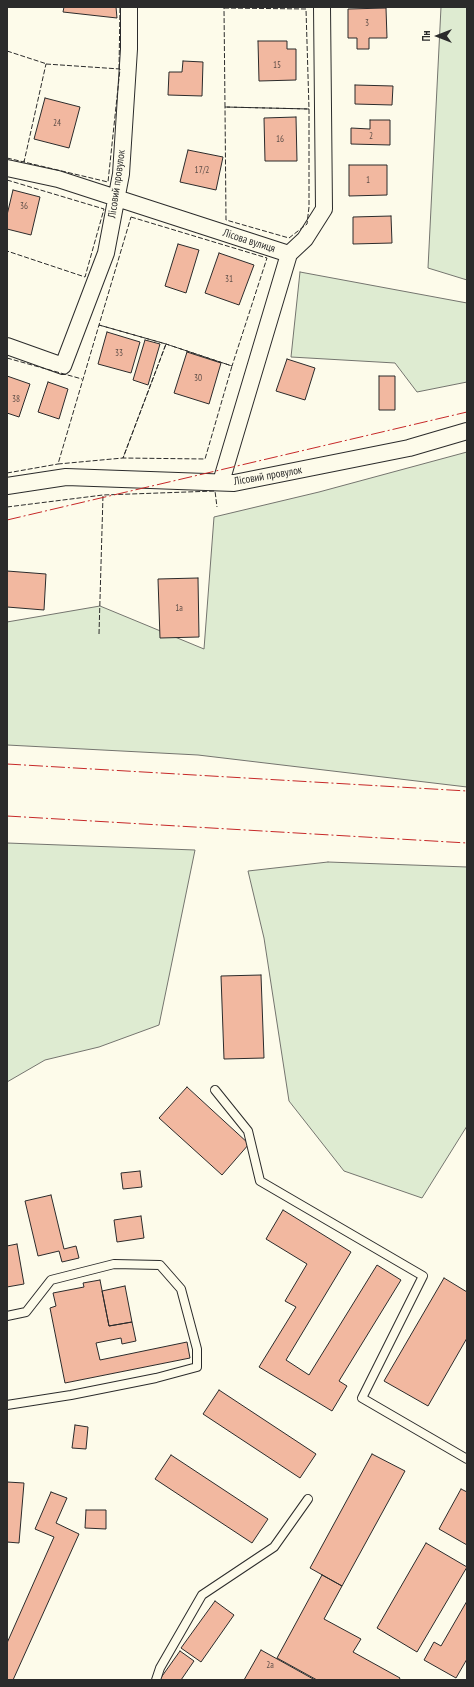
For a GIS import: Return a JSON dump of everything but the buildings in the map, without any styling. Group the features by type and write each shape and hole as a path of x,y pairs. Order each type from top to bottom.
{"street":[{"name":"Лісовий провулок","path":"7,346 63,366 106,253 121,174 128,65 129,7"},
{"name":"Лісова вулиця","path":"7,168 58,179 289,254 305,239 324,209 322,7"},
{"path":"221,482 289,254"},
{"name":"Лісовий провулок","path":"7,486 66,477 234,483 394,451 460,433"}],"lane":[{"path":"215,1090 248,1131 260,1180 423,1276 362,1398 467,1459"},
{"path":"7,1316 26,1312 51,1280 114,1264 160,1265 181,1289 197,1349 197,1367 156,1378 71,1395 7,1405"},
{"path":"156,1680 160,1668 202,1595 274,1547 308,1499"}],"green space":[{"path":"441,7 467,7 467,280 428,268"},
{"path":"300,272 467,303 467,382 417,392 395,363 291,357"},
{"path":"467,452 467,787 198,755 7,745 7,622 100,606 204,649 214,517 319,492"},
{"path":"7,843 195,850 159,1025 99,1047 45,1060 7,1082"},
{"path":"328,862 467,867 467,1126 422,1198 344,1171 289,1101 264,938 248,871"}],"fence":[{"path":"119,69 120,7"},
{"path":"224,8 306,9 309,109 225,107 224,8"},
{"path":"7,51 47,64"},
{"path":"46,64 120,69 108,182 24,162 46,64"},
{"path":"225,107 309,109 309,207 307,224 289,238 226,220 225,107"},
{"path":"7,158 24,162 24,160"},
{"path":"7,180 104,209 85,277 7,251"},
{"path":"131,217 267,258 232,366 166,344 99,325 131,217"},
{"path":"99,325 166,344 123,458 58,464 99,325"},
{"path":"166,344 232,366 205,459 123,458 166,344"},
{"path":"7,358 82,379"},
{"path":"7,473 58,464"},
{"path":"7,507 103,495 215,491 217,507"},
{"path":"99,634 103,495"}],"power":[{"path":"7,520 467,412"},
{"path":"7,764 467,791"},
{"path":"7,816 467,843"}]}
